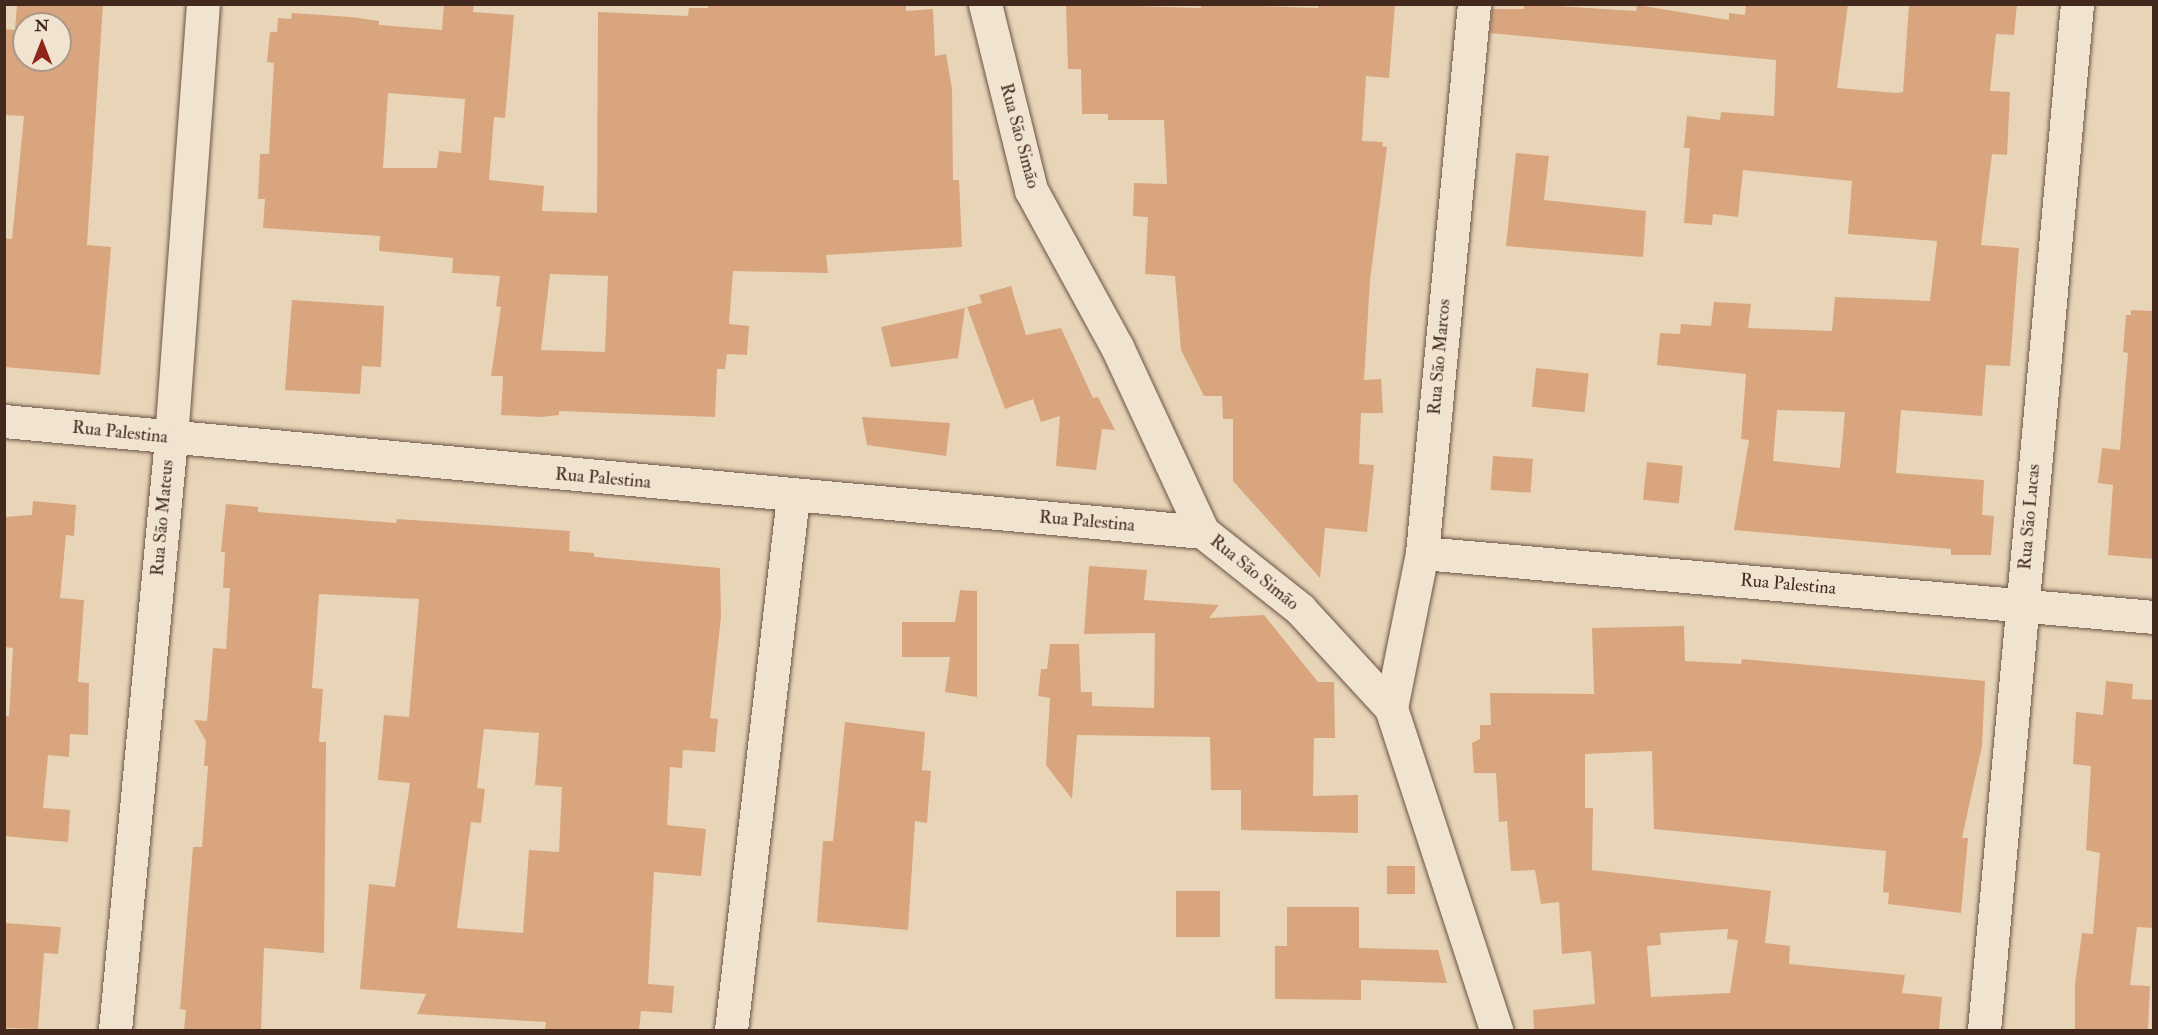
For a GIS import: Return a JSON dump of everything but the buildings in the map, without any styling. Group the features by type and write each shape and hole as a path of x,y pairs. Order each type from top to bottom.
{"street":[{"name":"Rua São Mateus","path":"115,1030 171,439 203,4"},
{"name":"Rua São Simão","path":"986,4 1031,190 1117,347 1203,532 1300,609 1391,708 1496,1030"},
{"name":"Rua São Marcos","path":"1391,708 1422,554 1474,4"},
{"name":"Rua São Lucas","path":"1984,1030 2077,4"},
{"name":"Rua Palestina","path":"4,421 171,439 792,497 1203,532"},
{"path":"731,1030 792,497"},
{"name":"Rua Palestina","path":"1422,554 2154,617"}]}
